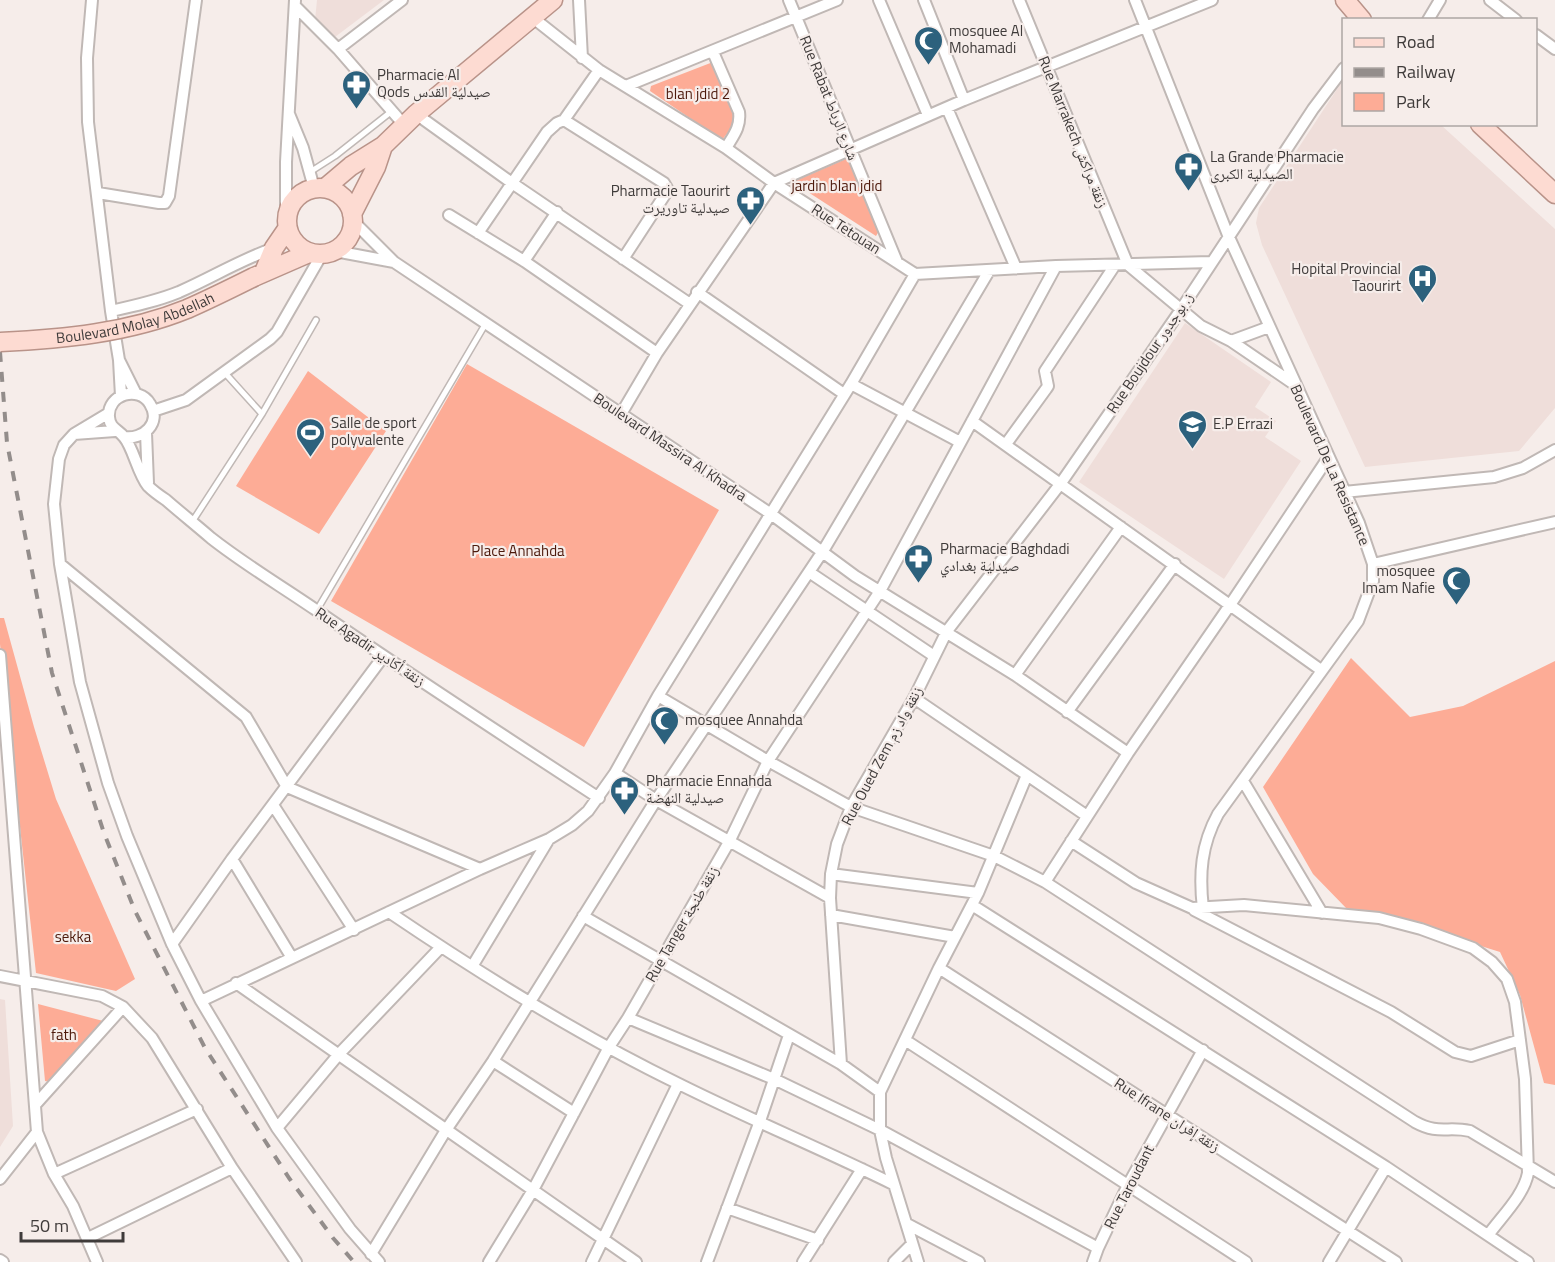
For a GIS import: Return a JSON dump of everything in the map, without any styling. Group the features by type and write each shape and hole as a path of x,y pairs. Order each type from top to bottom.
{"main road":[{"path":"259,274 287,223 289,207 295,198 316,183 351,166 383,146 553,0"},
{"path":"1345,0 1360,18"},
{"path":"1482,126 1555,194"},
{"path":"287,223 292,239 299,247 322,253 348,238 353,217 383,146"},
{"path":"316,183 340,194 353,217"},
{"name":"Boulevard Molay Abdellah","path":"0,342 76,337 156,319 186,309 259,274 322,253"}],"street":[{"path":"92,0 87,58 88,122 119,360 121,396"},
{"path":"98,193 159,203 165,203 169,196 196,0"},
{"path":"338,49 402,0"},
{"path":"579,0 582,58"},
{"name":"Rue Rabat شارع الرباط","path":"789,0 897,262"},
{"path":"626,86 837,0"},
{"path":"879,0 928,115"},
{"path":"924,0 964,100"},
{"name":"Rue Marrakech زنقة مراكش","path":"1018,0 1128,265"},
{"name":"Boulevard De La Resistance","path":"1135,0 1228,235 1359,523 1373,564 1373,581 1358,621 1218,814 1206,839 1197,909"},
{"path":"621,414 657,353 774,183 928,115 1212,0"},
{"path":"1429,18 1440,0"},
{"path":"1490,0 1513,18"},
{"path":"296,4 392,111 411,120 512,183 690,304"},
{"path":"287,223 288,111 296,4"},
{"name":"Rue Tetouan","path":"532,17 599,70 726,148 774,183 915,274"},
{"path":"1537,35 1555,49"},
{"path":"713,52 739,112 739,127 726,148"},
{"path":"478,233 547,132 564,120 599,70"},
{"name":"Rue Boujdour ز. بوجدور","path":"947,632 1061,483 1180,311 1313,109 1342,71"},
{"path":"947,108 1016,268"},
{"path":"288,111 316,183"},
{"path":"564,120 664,183 667,188 623,259"},
{"path":"524,261 556,212"},
{"path":"449,215 524,261 657,353"},
{"path":"353,217 394,262"},
{"path":"111,311 145,304 179,292 245,259 274,248"},
{"path":"153,411 186,400 277,332 322,253 394,262"},
{"name":"Boulevard Massira Al Khadra","path":"394,262 771,514 855,576 1015,675 1128,753"},
{"path":"201,1000 549,838 572,825 588,811 615,773 658,696 851,384 915,274 1056,266 1211,262"},
{"path":"1006,444 1048,386 1045,371 1115,265"},
{"path":"1128,265 1180,311 1214,334 1231,341 1296,386"},
{"name":"Rue Tanger زنقة طنجة","path":"489,1262 533,1190 609,1047 729,842 768,761 880,591 1056,266"},
{"path":"109,413 74,434 64,445 56,476 54,504 60,564 80,682 108,783 127,836 172,944 201,1000 277,1128 350,1229 375,1258 446,1130 493,1061 656,800 823,551 989,271"},
{"path":"698,292 844,394"},
{"path":"1231,341 1269,327"},
{"path":"74,434 120,434 139,437 151,427 153,411 147,400 136,394 119,360"},
{"path":"851,384 960,442"},
{"path":"136,394 121,396 111,406 109,413 111,426 120,434 148,486"},
{"path":"972,421 1321,670"},
{"path":"146,433 148,486"},
{"path":"1344,492 1494,477 1523,468 1555,450"},
{"path":"1045,882 1128,753 1328,458"},
{"name":"Rue Agadir زنقة أكادير","path":"148,486 217,543 383,657 599,798"},
{"path":"1373,564 1555,522"},
{"path":"1015,675 1121,526"},
{"path":"60,564 246,717 287,787 480,869"},
{"path":"1067,712 1175,564"},
{"path":"809,572 934,656"},
{"name":"Rue Oued Zem زنقة واد زم","path":"841,1064 830,898 831,874 837,844 852,807 914,698 947,632"},
{"path":"0,655 38,1132 54,1174 88,1238 97,1262"},
{"path":"172,944 232,859 383,657"},
{"path":"658,696 852,807 994,856 1045,882 1415,1122 1437,1131 1460,1129 1470,1131 1555,1182"},
{"path":"914,698 1086,816"},
{"path":"615,773 656,800 830,898"},
{"path":"918,1262 893,1184 880,1130 880,1092 939,968 978,893 1027,775"},
{"path":"1243,781 1322,913"},
{"path":"273,805 354,930"},
{"path":"472,965 549,838"},
{"path":"1071,842 1136,883 1197,909 1281,956 1391,1012 1455,1052 1471,1056 1520,1040"},
{"path":"232,859 292,958"},
{"path":"831,874 978,893"},
{"path":"972,905 1386,1167 1526,1261"},
{"path":"1197,909 1244,905 1379,918 1421,929 1473,948 1492,962 1506,979 1515,1002 1526,1079 1527,1166 1526,1181 1488,1234"},
{"path":"389,912 528,1002 609,1047 678,1084 893,1184"},
{"path":"831,915 955,937"},
{"path":"583,916 841,1064 880,1092"},
{"path":"277,1128 339,1054 441,947"},
{"name":"Rue Ifrane زنقة إفران","path":"939,968 1396,1262"},
{"path":"0,976 102,996 123,1006 152,1038 232,1168 294,1261"},
{"path":"236,983 636,1262"},
{"path":"35,1105 123,1006"},
{"path":"628,1018 774,1079 880,1130 1098,1248"},
{"path":"707,1262 760,1121 789,1035"},
{"path":"905,1040 1246,1262"},
{"name":"Rue Taroudant","path":"1094,1262 1098,1248 1128,1185 1203,1050"},
{"path":"493,1061 574,1113"},
{"path":"592,1262 678,1084"},
{"path":"54,1174 197,1109"},
{"path":"0,1179 38,1132"},
{"path":"1329,1262 1386,1167"},
{"path":"88,1238 232,1168"},
{"path":"803,1262 862,1169"},
{"path":"727,1208 818,1240"},
{"path":"907,1224 979,1262"},
{"path":"894,1262 912,1244"}],"lane":[{"path":"316,183 335,156 392,111"},
{"path":"192,522 262,414 316,320"},
{"path":"317,610 486,323"},
{"path":"225,373 262,414"}],"shaded area":[{"path":"317,0 384,0 331,40 315,20"},
{"name":"Hopital Provincial Taourirt","path":"1342,82 1342,126 1442,126 1555,229 1555,408 1519,451 1365,467 1262,245 1256,223 1259,208"},
{"name":"E.P Errazi","path":"1185,323 1271,382 1255,407 1276,421 1265,437 1301,461 1224,579 1079,482"},
{"path":"0,999 5,1000 13,1126 0,1147"}],"green space":[{"name":"blan jdid 2","path":"713,62 738,120 722,140 650,91 651,86"},
{"name":"jardin blan jdid","path":"848,158 879,231 876,236 794,183"},
{"name":"Place Annahda","path":"467,364 719,510 584,747 331,601"},
{"name":"Salle de sport polyvalente","path":"308,371 386,431 319,534 236,486"},
{"name":"sekka","path":"0,618 4,618 56,799 135,979 116,991 36,973 0,644"},
{"path":"1351,658 1410,717 1463,706 1555,661 1555,1085 1544,1083 1520,995 1500,952 1430,930 1347,909 1313,874 1263,787"},
{"name":"fath","path":"38,1004 107,1022 50,1082 45,1081"}],"railway":[{"path":"0,352 7,443 52,673 104,833 135,911 205,1048 289,1178 333,1238 354,1262"}],"place":[{"name":"mosquee Al Mohamadi","path":"928,66"},
{"name":"Pharmacie Al Qods صيدلية القدس","path":"356,110"},
{"name":"La Grande Pharmacie الصيدلية الكبرى","path":"1189,192"},
{"name":"Pharmacie Taourirt صيدلية تاوريرت","path":"751,226"},
{"name":"Hopital Provincial Taourirt","path":"1422,304"},
{"name":"E.P Errazi","path":"1192,450"},
{"name":"Salle de sport polyvalente","path":"310,458"},
{"name":"Pharmacie Baghdadi صيدلية بغدادي","path":"919,584"},
{"name":"mosquee Imam Nafie","path":"1456,606"},
{"name":"mosquee Annahda","path":"664,746"},
{"name":"Pharmacie Ennahda صيدلية النهضة","path":"625,816"}]}
